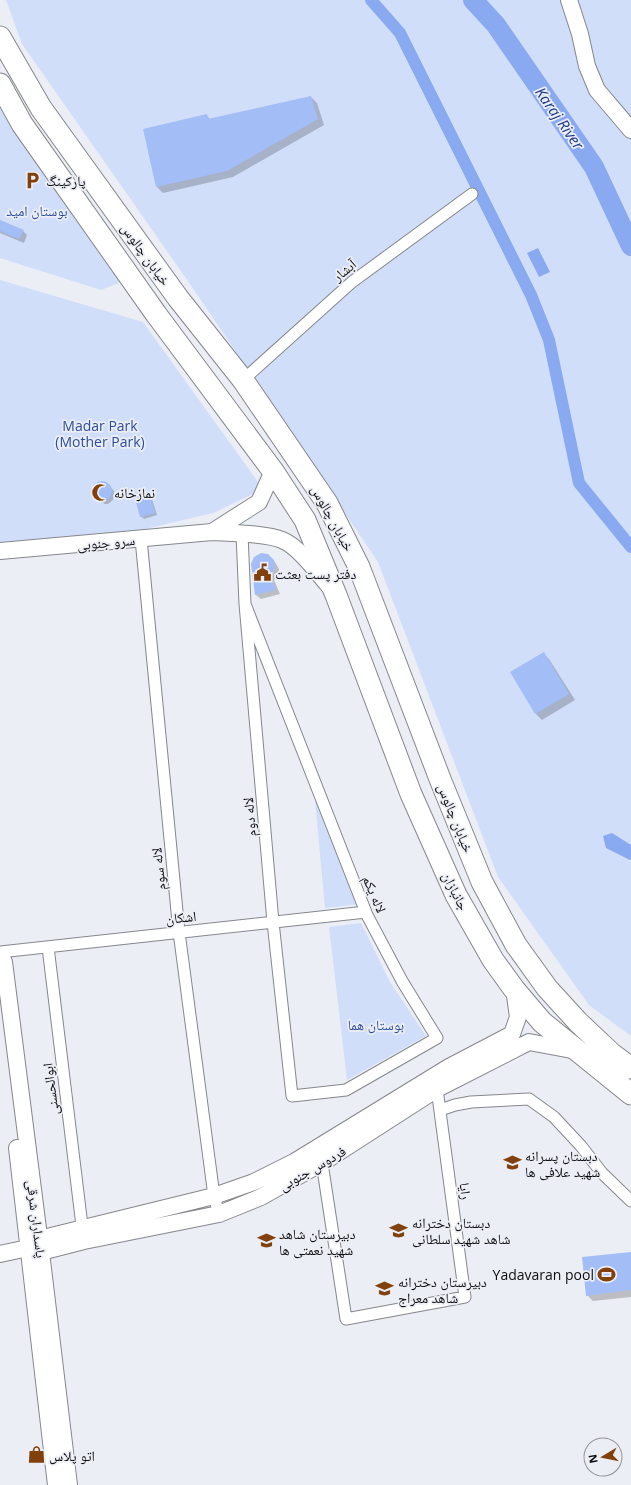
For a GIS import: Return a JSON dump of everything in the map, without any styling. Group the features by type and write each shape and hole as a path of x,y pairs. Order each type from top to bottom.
{"highway":[{"name":"خیابان چالوس","path":"0,37 42,108 178,298 243,380 327,503 359,567 440,779 482,882 516,945 548,988 578,1022 612,1054 631,1068"},
{"name":"خیابان چالوس","path":"0,84 22,124 156,314 273,471 305,520 353,638"},
{"name":"جانبازان","path":"353,638 411,794 456,895 494,960 514,989 542,1022 631,1094"},
{"path":"411,794 440,779"}],"street":[{"path":"569,0 580,34 587,66 597,90 631,130"},
{"name":"آبشار","path":"243,380 352,282 472,194"},
{"path":"212,532 259,502 273,471"},
{"name":"سرو جنوبی","path":"0,551 212,532 242,534 282,540 302,555 336,594"},
{"name":"لاله دوم","path":"242,534 245,604 273,922 292,1096"},
{"name":"لاله سوم","path":"141,539 180,932 214,1196 219,1214"},
{"name":"لاله یکم","path":"245,604 366,912 402,980 437,1038 346,1090 292,1096"},
{"name":"اشکان","path":"0,952 366,912"},
{"name":"ابوالحسنی","path":"48,947 83,1234"},
{"name":"پاسداران شرقی","path":"0,955 4,962 36,1246 56,1485"},
{"name":"فردوس جنوبی","path":"0,1254 83,1234 214,1196 254,1182 294,1162 449,1067 512,1034 518,1017 514,989"},
{"name":"پاسداران شرقی","path":"0,1003 36,1246 69,1485"},
{"name":"فردوس جنوبی","path":"83,1234 219,1214 261,1197 322,1163 437,1089 529,1042 577,1051"},
{"name":"رایا","path":"322,1163 346,1319 464,1297 437,1089"},
{"path":"440,1110 471,1102 529,1099 554,1117 581,1146 602,1173 631,1201"}],"green space":[{"path":"6,0 631,0 631,1036 589,1005 498,877 378,562 190,284 22,44"},
{"name":"بوستان امید","path":"0,84 124,281 101,290 0,258"},
{"name":"Madar Park (Mother Park)","path":"0,280 143,322 258,482 255,493 213,513 141,530 0,543"},
{"path":"313,778 360,904 325,908"},
{"name":"بوستان هما","path":"361,923 390,982 426,1036 347,1080 329,927"}],"water":[{"path":"538,248 550,272 539,277 527,253"},
{"path":"612,833 631,845 630,860 606,848 603,836"}],"building":[{"path":"311,96 318,119 227,171 156,187 143,129 207,114 208,119"},
{"path":"0,220 24,230 19,239 0,231"},
{"name":"نمازخانه","path":"98,481 106,481 112,487 112,495 106,501 98,501 92,495 92,487"},
{"path":"149,492 155,513 140,517 134,495"},
{"name":"دفتر پست بعثت","path":"261,553 268,554 274,560 275,568 270,575 276,590 255,595 251,564 254,557"},
{"path":"544,652 569,694 535,714 510,672"},
{"name":"Yadavaran pool","path":"631,1252 631,1290 586,1296 582,1257"}],"waterway":[{"path":"371,0 400,33 531,295 549,340 579,483 631,547"},
{"name":"Karaj River","path":"473,0 496,25 594,167 631,246"}],"place":[{"name":"پارکینگ","path":"33,180"},
{"name":"نمازخانه","path":"101,492"},
{"name":"دفتر پست بعثت","path":"262,573"},
{"name":"دبستان پسرانه شهید علافی ها","path":"512,1163"},
{"name":"دبستان دخترانه شاهد شهید سلطانی","path":"399,1230"},
{"name":"دبیرستان شاهد شهید نعمتی ها","path":"266,1241"},
{"name":"Yadavaran pool","path":"607,1274"},
{"name":"دبیرستان دخترانه شاهد معراج","path":"385,1289"},
{"name":"اتو پلاس","path":"36,1455"}]}
